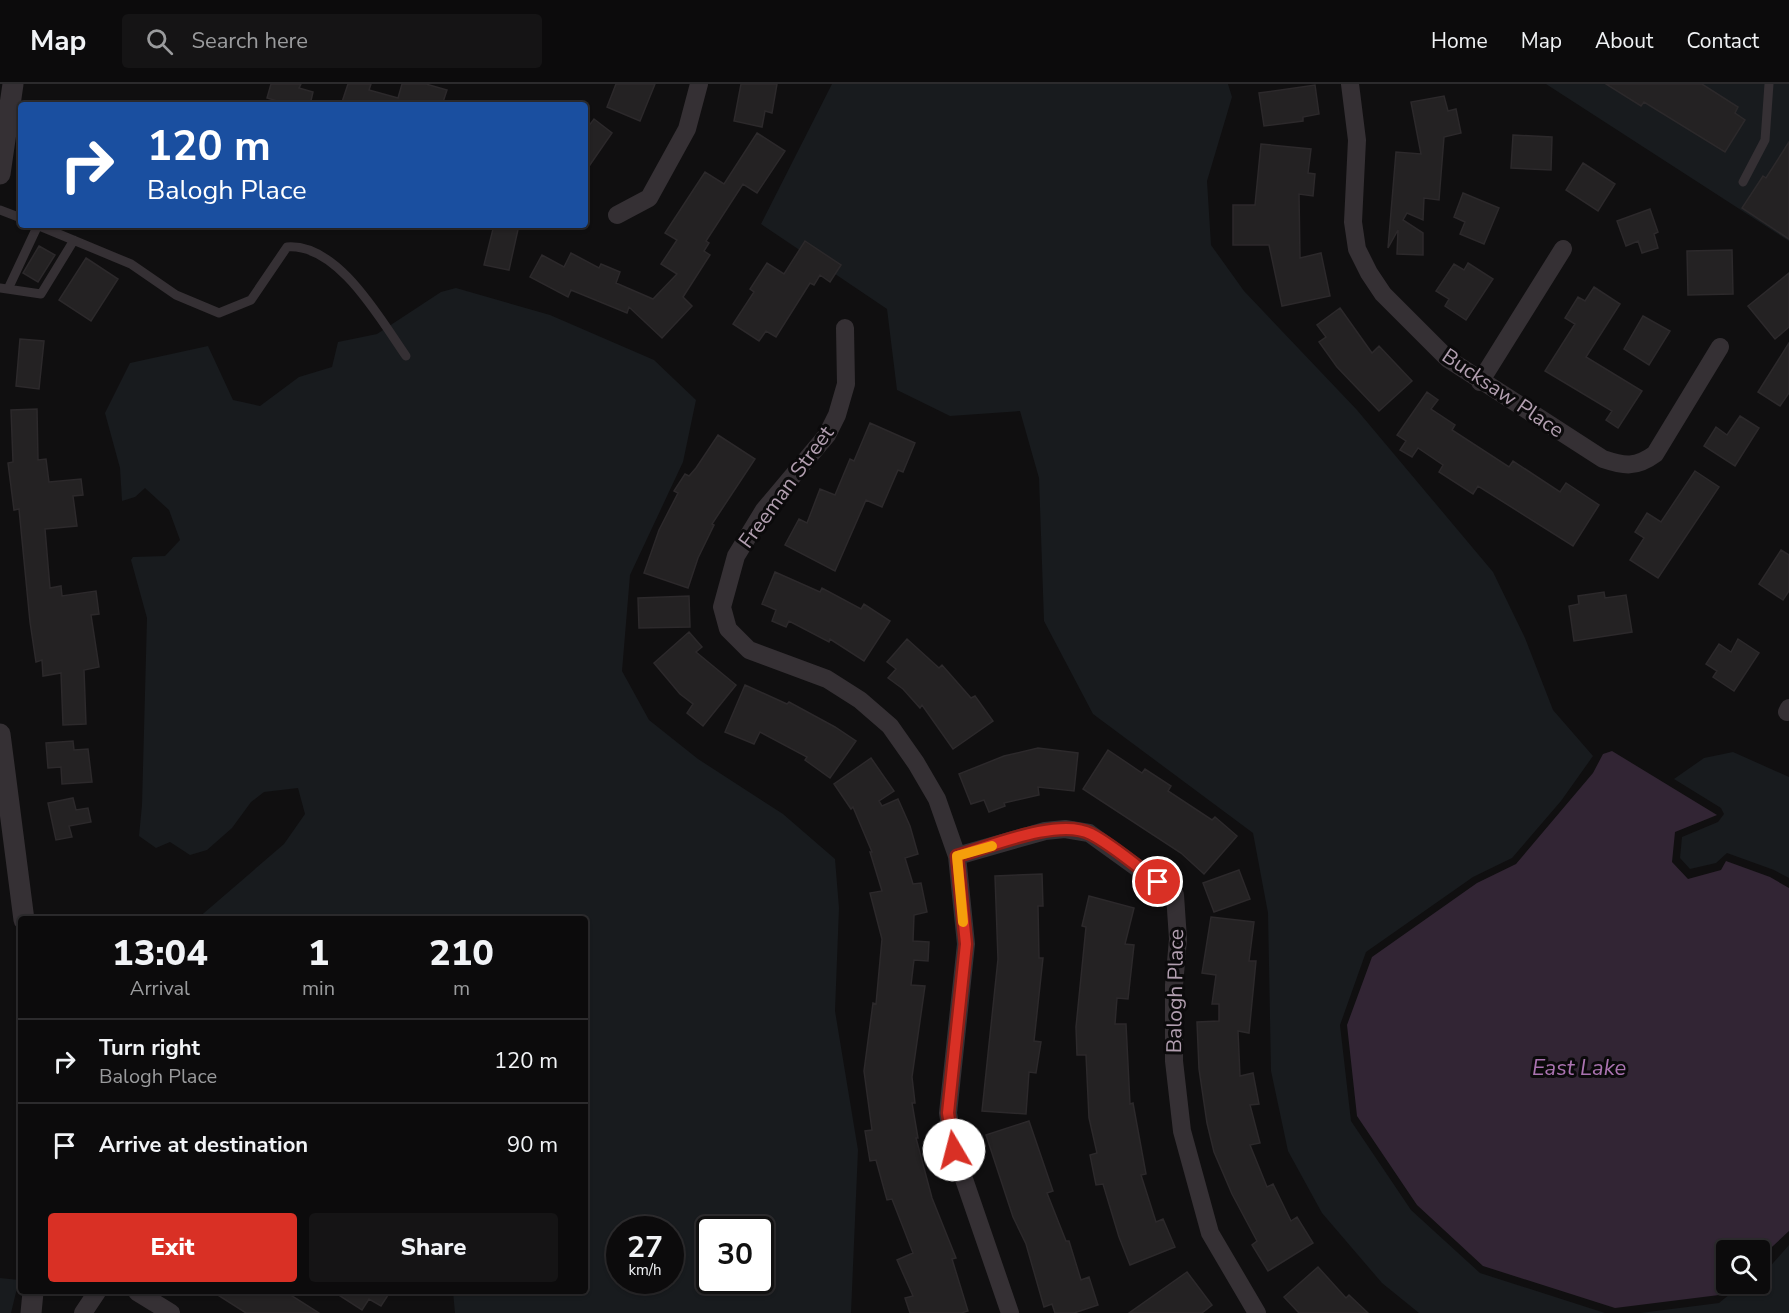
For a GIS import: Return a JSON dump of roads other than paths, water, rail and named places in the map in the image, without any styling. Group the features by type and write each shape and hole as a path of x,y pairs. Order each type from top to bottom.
{"street":[{"path":"0,174 13,84"},
{"path":"617,215 649,198 687,129 699,84"},
{"name":"Bucksaw Place","path":"1350,84 1357,140 1353,222 1357,249 1383,294 1448,359 1480,382 1603,459 1625,467 1641,463 1655,454 1720,348"},
{"path":"1480,382 1563,249"},
{"name":"Freeman Street","path":"844,328 846,384 837,415 827,435 764,510 736,556 722,606 728,629 749,650 827,679 860,700 890,726 916,763 937,800 957,856 966,944 948,1113 954,1150 1010,1313"},
{"path":"0,734 23,916"},
{"name":"Balogh Place","path":"957,856 1045,831 1065,829 1089,832 1175,894 1178,939 1174,985 1174,1061 1182,1131 1210,1233 1257,1313"},
{"path":"31,1313 33,1294"},
{"path":"82,1313 96,1294"},
{"path":"140,1294 171,1313"}],"lane":[{"path":"1743,182 1764,140 1769,84"},
{"path":"0,210 18,217"},
{"path":"36,228 4,289 41,294 74,240"},
{"path":"45,228 131,264 176,295 219,313 251,300 287,247 303,246 322,255 345,275 364,296 406,356"}],"water":[{"name":"East Lake","path":"1612,751 1717,815 1675,832 1672,862 1688,879 1721,870 1726,861 1770,877 1789,888 1789,1231 1770,1249 1770,1240 1716,1240 1716,1294 1719,1295 1615,1308 1483,1266 1417,1205 1357,1116 1347,1025 1372,957 1477,883 1516,864 1593,773 1603,754"}]}
